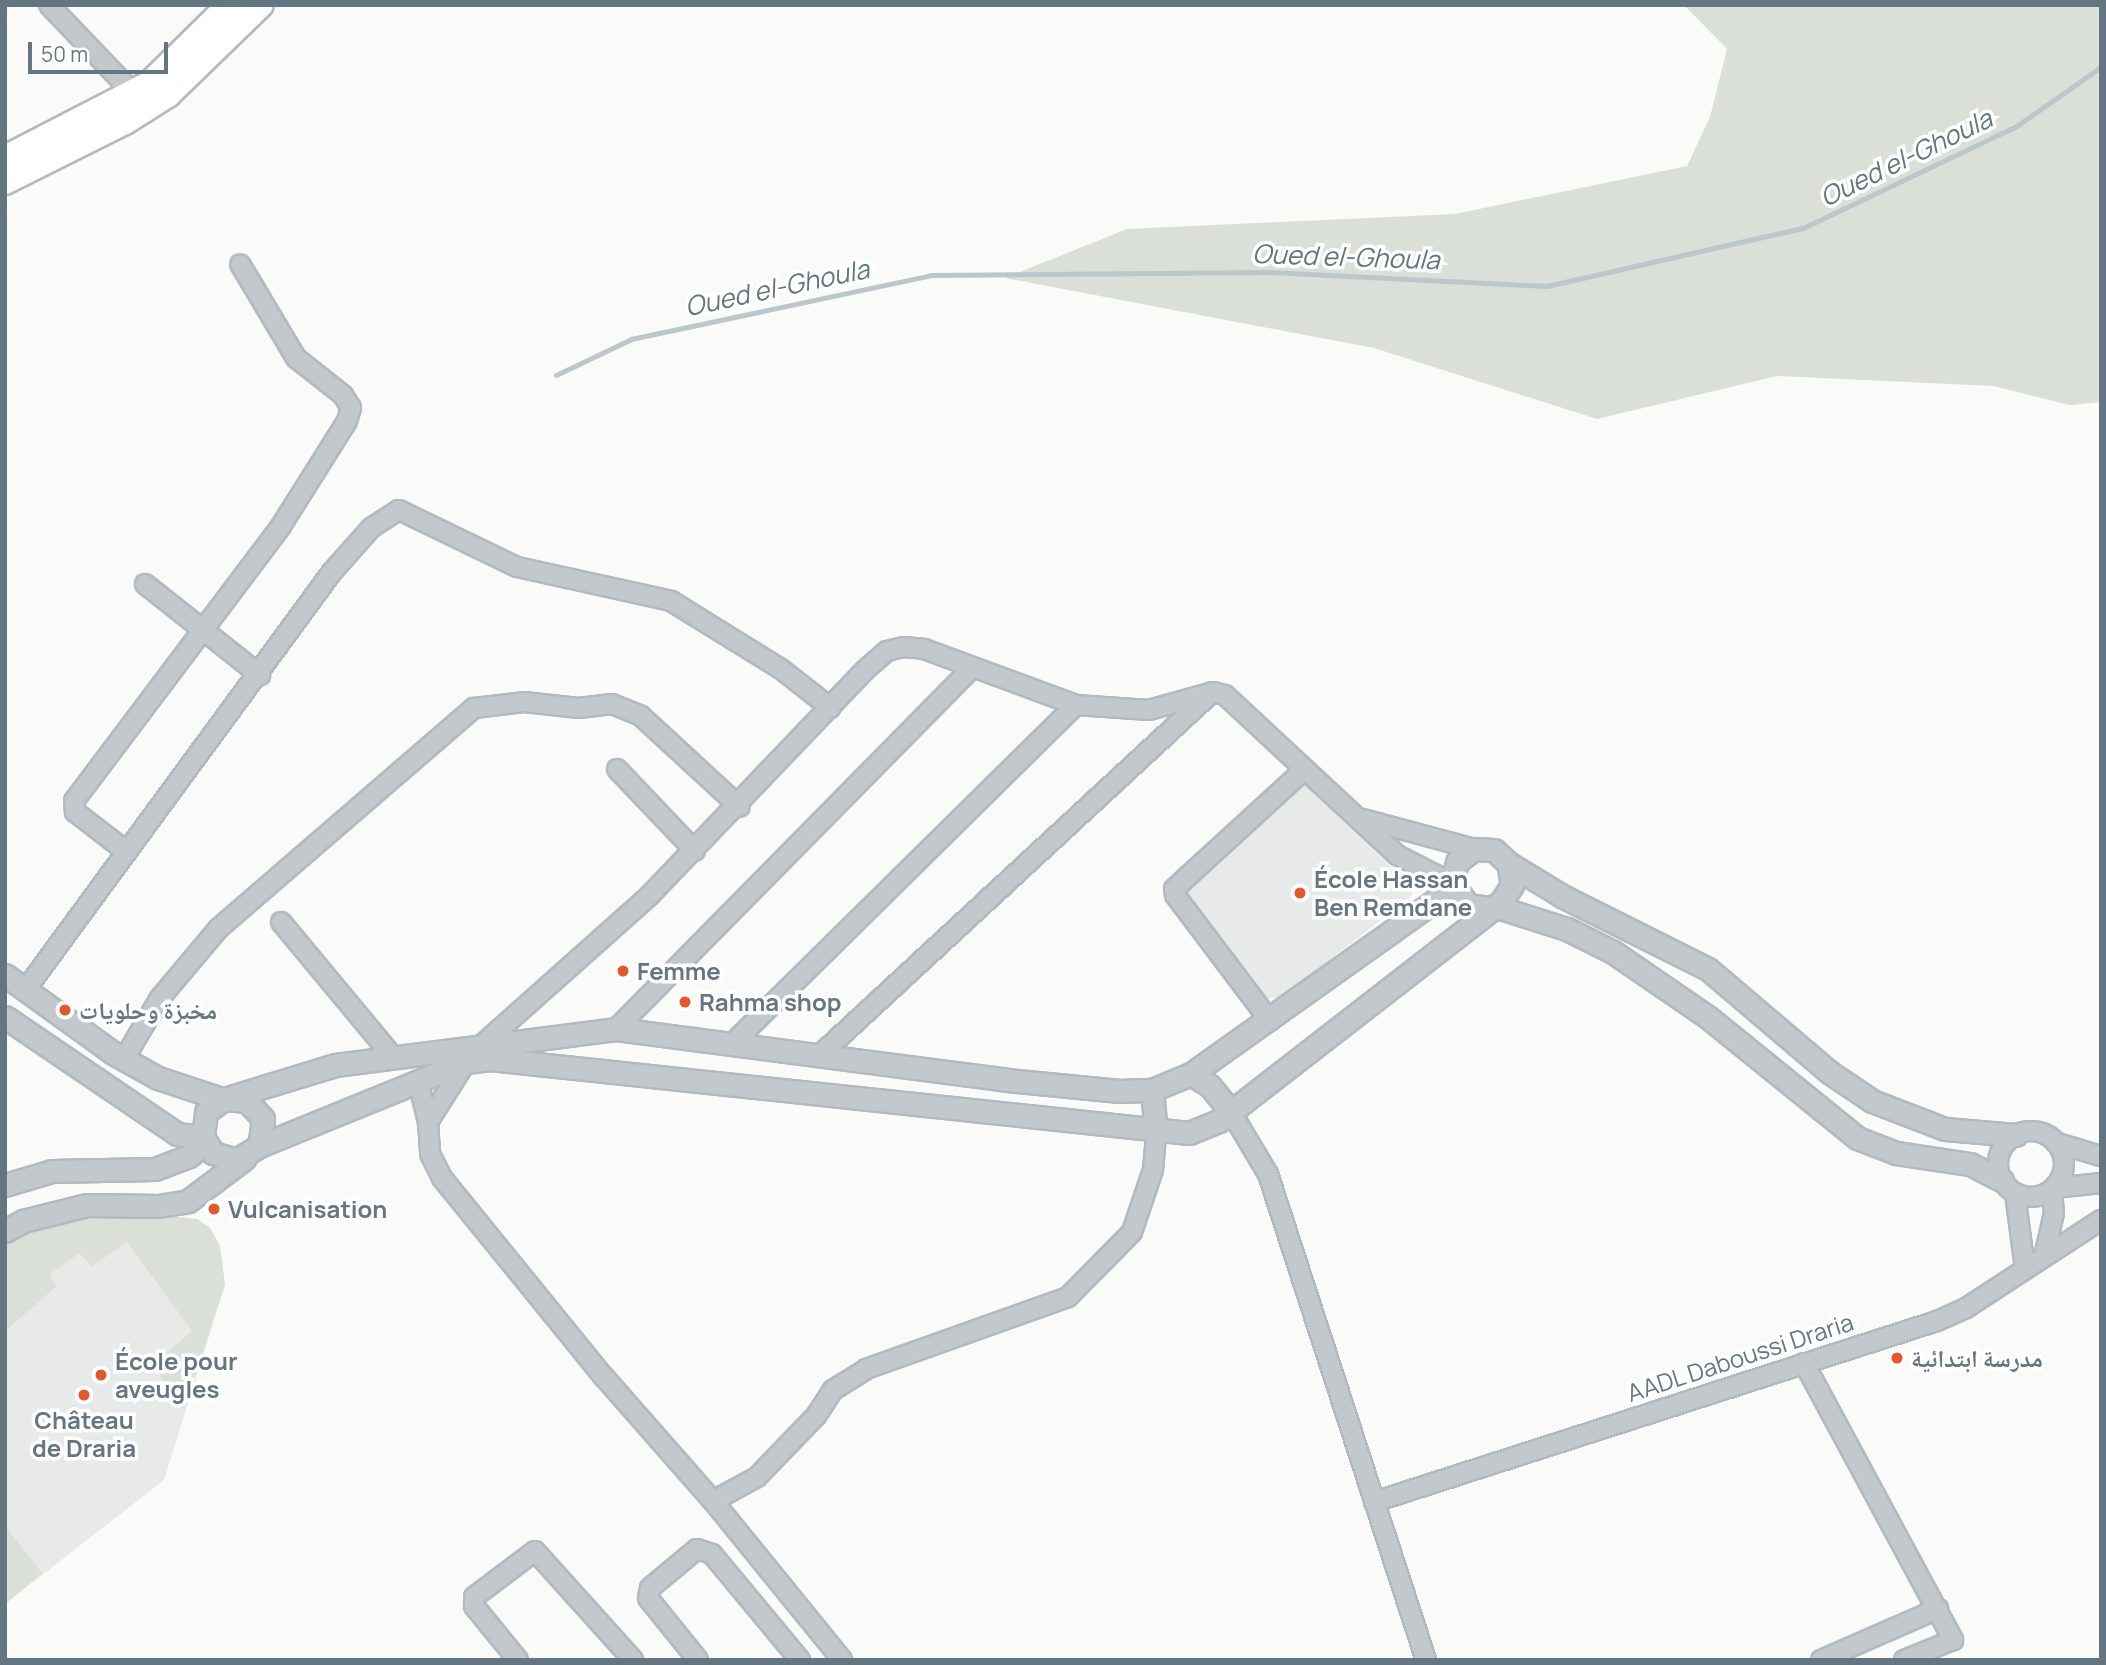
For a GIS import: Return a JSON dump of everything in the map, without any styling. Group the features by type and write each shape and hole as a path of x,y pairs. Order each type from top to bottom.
{"main road":[{"path":"5,158 150,83 229,5"},
{"path":"5,182 125,122 168,94 261,5"}],"street":[{"path":"50,5 132,93"},
{"path":"127,852 75,812 74,801 281,526 348,421 351,408 344,395 296,358 240,264"},
{"path":"26,989 349,551 372,528 400,510 517,567 671,601 781,669 831,708"},
{"path":"145,584 260,675"},
{"path":"483,1044 695,851 887,651 903,647 924,649 1076,705 1149,710 1213,692 1225,695 1350,813 1412,865 1453,885 1468,905 1492,907 1543,919 1613,952 1718,1025 1857,1138 1896,1153 1970,1164 2034,1197 2053,1189 2101,1183"},
{"path":"616,1029 973,667"},
{"path":"821,1054 1213,692"},
{"path":"124,1059 160,998 219,928 474,708 524,702 579,708 612,704 641,716 740,807"},
{"path":"734,1042 1076,705"},
{"path":"617,769 695,851"},
{"path":"1270,1021 1175,895 1174,889 1303,771"},
{"path":"1350,813 1399,831 1474,849 1493,850 1508,863 1562,896 1708,969 1829,1072 1872,1101 1945,1129 2016,1135 2038,1132 2057,1143 2101,1156"},
{"path":"5,1185 52,1171 155,1169 189,1156 204,1140 206,1112 223,1099 335,1065 616,1029 734,1042 1007,1080 1119,1091 1152,1090 1191,1074 1270,1021 1453,885 1457,862 1474,849"},
{"path":"5,1017 177,1134 204,1140 226,1160 252,1152 466,1062 490,1059 999,1111 1156,1133 1205,1129 1231,1112 1492,907 1512,885 1508,863"},
{"path":"281,922 393,1057"},
{"path":"5,975 124,1059 158,1078 223,1099 247,1101 260,1113 264,1130 252,1152 188,1201 158,1206 87,1205 23,1221 5,1231"},
{"path":"428,1122 466,1062"},
{"path":"1191,1074 1210,1086 1231,1112 1268,1174 1426,1660"},
{"path":"418,1081 428,1122 430,1154 442,1178 604,1377 713,1501 842,1660"},
{"path":"713,1501 757,1477 816,1416 833,1390 866,1369 1068,1297 1132,1232 1153,1170 1156,1133 1152,1090"},
{"path":"2016,1135 1999,1159 2009,1186 2025,1269"},
{"path":"2044,1257 2054,1213 2053,1189 2064,1161 2057,1143"},
{"name":"AADL Daboussi Draria","path":"1374,1502 1937,1321 2101,1220"},
{"path":"1804,1363 1953,1640 1905,1660"},
{"path":"698,1660 648,1598 650,1588 697,1549 712,1554 800,1660"},
{"path":"518,1660 474,1606 474,1597 535,1550 633,1660"},
{"path":"1821,1660 1938,1609"}],"shaded area":[{"path":"1684,5 2101,5 2101,402 2070,405 1994,386 1777,376 1597,419 1374,348 1005,278 1127,229 1455,214 1687,166 1710,117 1727,49"},
{"name":"École Hassan Ben Remdane","path":"1305,785 1413,888 1412,896 1283,996 1268,999 1188,899 1188,890 1191,882"},
{"path":"105,1209 197,1219 210,1228 220,1246 225,1285 183,1410 153,1365 192,1331 127,1242 92,1266 79,1253 50,1274 56,1287 5,1331 5,1241 25,1229"},
{"name":"École pour aveugles","path":"197,1219 210,1228 220,1246 225,1285 164,1480 5,1604 5,1241"},
{"path":"5,1526 42,1573 5,1604"}],"waterway":[{"name":"Oued el-Ghoula","path":"556,375 631,339 931,275 1270,272 1547,286 1803,228 2015,127 2101,67"}],"place":[{"name":"École Hassan Ben Remdane","path":"1300,893"},
{"name":"Femme","path":"623,971"},
{"name":"Rahma shop","path":"685,1002"},
{"name":"مخبزة وحلويات","path":"65,1010"},
{"name":"Vulcanisation","path":"214,1209"},
{"name":"مدرسة ابتدائية","path":"1897,1358"},
{"name":"École pour aveugles","path":"101,1375"},
{"name":"Château de Draria","path":"84,1395"}]}
